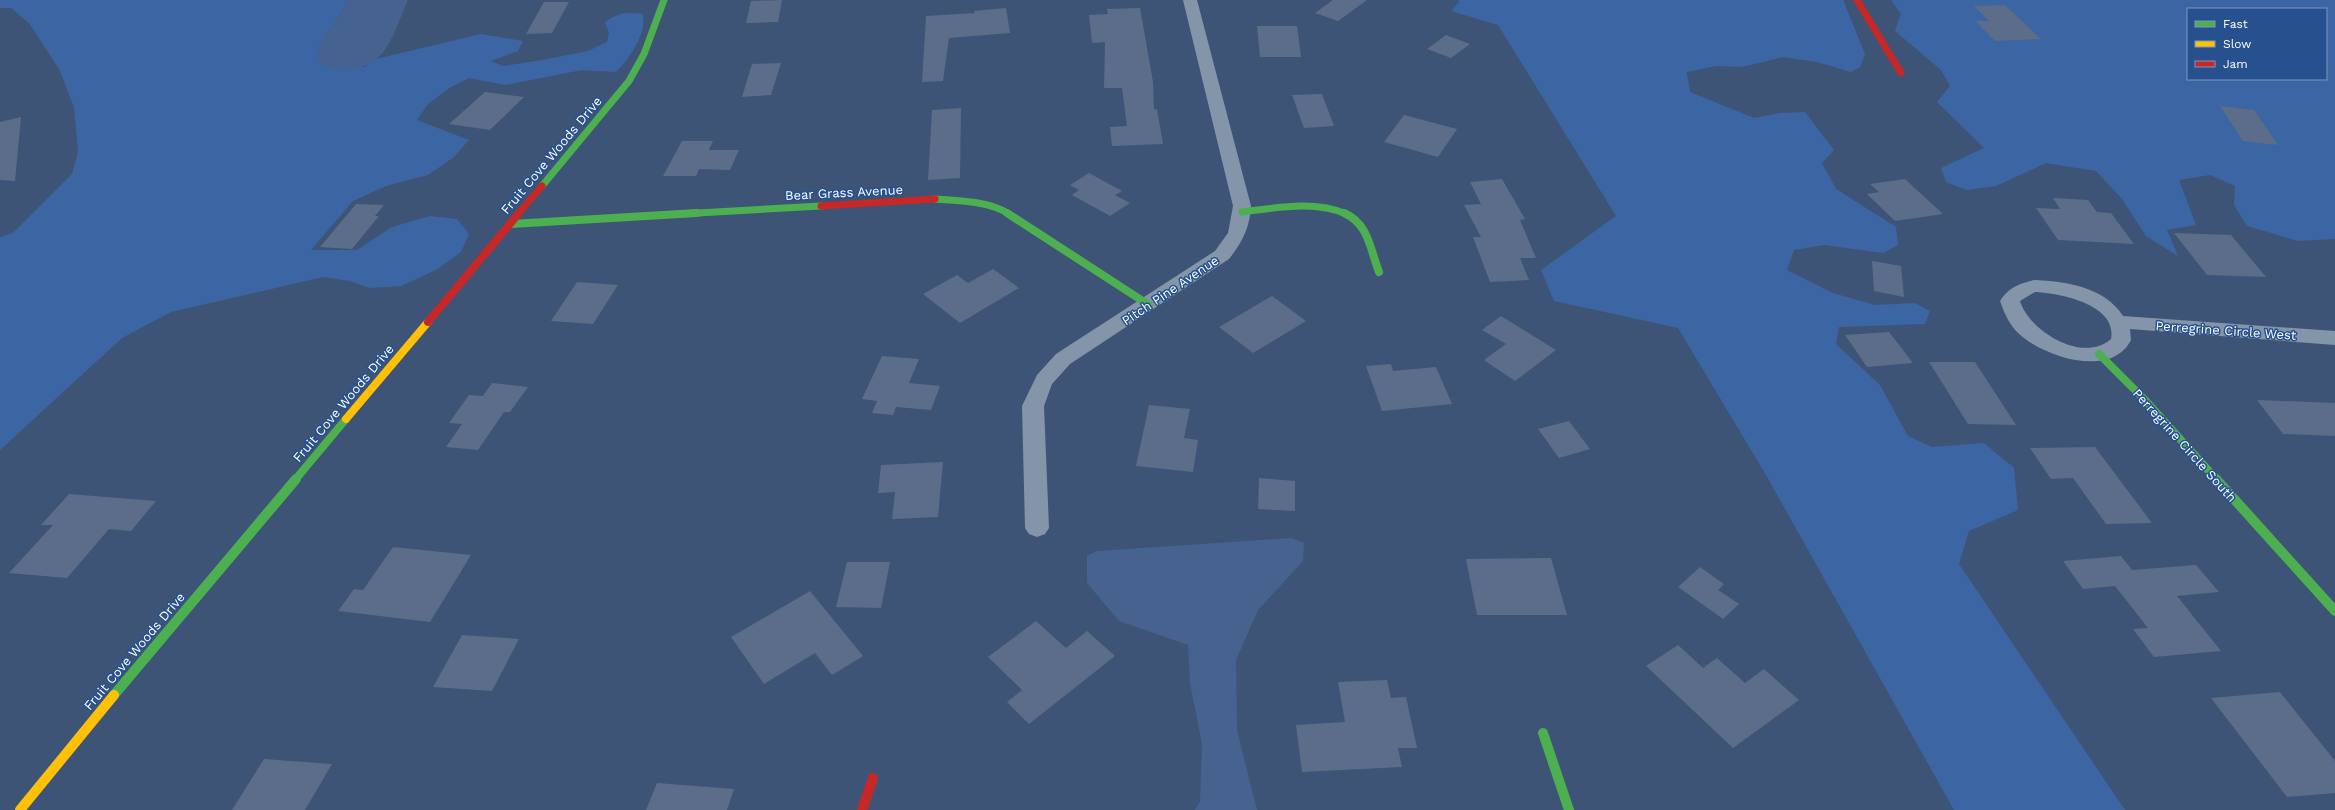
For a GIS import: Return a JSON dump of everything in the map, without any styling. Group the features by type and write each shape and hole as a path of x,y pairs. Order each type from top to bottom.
{"street":[{"name":"Fruit Cove Woods Drive","path":"20,810 86,728 511,224 629,81 644,54 664,0"},
{"name":"Pitch Pine Avenue","path":"1037,528 1033,406 1038,389 1048,373 1063,359 1148,305 1222,255 1235,240 1241,223 1242,212 1190,0"},
{"path":"1858,0 1900,73"},
{"name":"Bear Grass Avenue","path":"511,224 901,201 969,200 986,203 1001,209 1148,305"},
{"path":"1242,212 1324,208 1348,214 1362,227 1379,272"},
{"path":"2046,286 2066,289 2097,302 2118,322 2122,334 2120,343 2112,350 2099,354 2077,352 2047,343 2032,334 2013,315 2010,301 2014,294 2023,289 2046,286"},
{"name":"Perregrine Circle West","path":"2118,322 2335,338"},
{"name":"Perregrine Circle South","path":"2099,354 2144,400 2335,611"},
{"path":"1543,733 1569,810"},
{"path":"862,810 873,778"}],"shaded area":[{"path":"0,0 348,0 337,20 319,43 364,67 376,59 481,34 523,41 518,51 491,61 503,66 542,60 588,51 607,42 609,33 605,22 619,15 628,13 643,14 644,21 640,37 632,53 616,72 582,70 505,85 469,78 449,88 427,105 417,120 469,140 454,157 428,175 386,186 353,201 311,250 357,250 392,227 430,216 457,219 469,234 461,252 436,270 401,286 370,288 350,281 323,277 171,312 122,338 0,450 0,237 13,233 72,174 78,151 74,107 59,69 29,23 11,8 0,8"},
{"path":"348,0 408,0 391,40 378,57 364,66 347,70 330,68 322,65 318,56 319,43 337,20"},
{"path":"1458,0 1843,0 1865,54 1860,67 1851,72 1817,62 1783,57 1742,67 1716,66 1687,72 1690,92 1754,118 1780,113 1805,112 1834,150 1822,163 1836,189 1896,227 1898,245 1883,253 1824,245 1794,250 1787,270 1833,293 1875,305 1915,303 1930,311 1925,324 1839,327 1836,344 1880,385 1908,436 1932,447 1984,443 2014,468 2018,510 1969,531 1959,564 2125,810 1954,810 1766,475 1678,328 1554,301 1541,270 1616,216 1498,25 1451,11 1459,2"},
{"path":"1891,0 2335,0 2335,239 2298,241 2247,226 2234,205 2235,186 2210,175 2179,180 2196,225 2167,230 2178,256 2146,236 2122,199 2096,171 2046,163 1996,186 1967,190 1946,182 1941,168 1984,148 1937,102 1950,86 1941,70 1895,31 1901,14"},
{"path":"1291,538 1304,543 1303,561 1258,610 1236,660 1237,730 1257,810 1195,810 1200,801 1202,744 1190,683 1188,645 1119,621 1087,583 1087,556 1097,551"}],"building":[{"path":"782,0 778,22 746,23 751,1"},
{"path":"1333,0 1367,0 1338,21 1315,13"},
{"path":"544,2 569,2 552,33 526,34"},
{"path":"2005,5 2041,39 1995,41 1975,21 1989,21 1974,6"},
{"path":"1006,8 1010,33 949,38 943,81 922,82 926,16 975,13 974,11"},
{"path":"1140,8 1153,82 1154,109 1157,109 1163,144 1112,146 1110,127 1127,126 1122,88 1104,88 1105,42 1092,43 1089,15 1108,14 1107,9"},
{"path":"1257,26 1297,26 1301,57 1260,57"},
{"path":"1446,35 1470,44 1451,58 1427,49"},
{"path":"781,63 771,95 742,97 752,64"},
{"path":"485,92 524,97 490,130 449,124"},
{"path":"1322,94 1334,126 1304,128 1292,95"},
{"path":"2220,106 2254,110 2278,145 2243,141"},
{"path":"961,108 960,178 928,180 932,110"},
{"path":"1404,115 1457,129 1438,157 1384,142"},
{"path":"21,117 15,181 0,180 0,122"},
{"path":"682,141 713,141 709,150 739,150 730,170 699,169 696,176 663,176"},
{"path":"1089,173 1122,191 1115,195 1130,203 1110,216 1072,195 1079,190 1070,185"},
{"path":"1502,179 1525,219 1520,220 1536,258 1520,258 1529,280 1490,282 1473,237 1481,237 1464,205 1481,204 1470,182"},
{"path":"1905,179 1943,214 1895,221 1867,194 1879,192 1870,184"},
{"path":"2053,198 2088,200 2097,212 2111,213 2134,244 2058,240 2036,208 2060,209"},
{"path":"356,204 384,205 375,216 379,216 352,249 320,247"},
{"path":"2174,233 2231,235 2266,277 2207,275"},
{"path":"1872,261 1901,266 1904,297 1874,291"},
{"path":"993,269 1019,288 960,323 923,294 957,275 968,283"},
{"path":"577,282 618,285 593,324 551,321"},
{"path":"1272,296 1306,321 1253,353 1219,327"},
{"path":"1501,316 1556,350 1515,381 1484,360 1506,344 1482,330"},
{"path":"1889,332 1913,363 1867,367 1845,335"},
{"path":"882,356 919,359 909,383 940,386 931,410 896,407 893,415 872,413 877,401 862,399"},
{"path":"1929,362 1975,362 2016,425 1968,424"},
{"path":"1391,364 1393,371 1436,367 1452,404 1382,411 1366,366"},
{"path":"492,383 528,387 510,412 504,412 478,450 446,447 462,424 449,423 469,395 483,396"},
{"path":"2257,400 2335,403 2335,436 2283,434"},
{"path":"1149,405 1190,409 1184,438 1198,440 1193,472 1136,466"},
{"path":"1569,421 1590,449 1559,458 1538,429"},
{"path":"2095,447 2152,523 2106,524 2073,478 2051,479 2030,448"},
{"path":"943,462 938,517 892,519 895,492 878,493 881,465"},
{"path":"1259,478 1295,481 1295,511 1258,509"},
{"path":"69,494 156,501 131,531 109,529 67,578 9,573 53,525 41,525"},
{"path":"393,547 471,555 430,622 338,611 354,589 363,590"},
{"path":"2121,556 2132,570 2196,565 2219,592 2177,596 2221,651 2154,657 2133,629 2148,628 2115,586 2083,589 2063,561"},
{"path":"1551,558 1567,615 1477,615 1466,559"},
{"path":"847,562 890,562 881,608 836,607"},
{"path":"1700,567 1724,584 1718,590 1739,604 1723,619 1678,587"},
{"path":"810,591 863,656 832,675 815,653 764,684 731,637"},
{"path":"1036,621 1066,648 1087,631 1115,656 1029,724 1007,702 1022,690 988,657"},
{"path":"462,635 519,639 492,691 433,687"},
{"path":"1678,645 1703,668 1717,658 1745,683 1764,669 1799,700 1733,748 1646,666"},
{"path":"1387,680 1391,698 1406,697 1417,748 1398,748 1402,767 1302,772 1296,725 1345,722 1338,682"},
{"path":"2280,692 2335,761 2335,793 2287,797 2211,698"},
{"path":"264,759 332,764 305,810 232,810"},
{"path":"657,783 734,789 727,810 646,810"}],"traffic: fast":[{"path":"542,186 629,81 644,54 664,0"},
{"path":"935,199 962,201 1001,209 1149,305"},
{"path":"511,224 821,206"},
{"path":"1242,212 1288,207 1323,208 1339,211 1352,217 1362,226 1368,237 1379,272"},
{"path":"2099,354 2144,399 2335,611"},
{"path":"114,695 346,419"},
{"path":"1543,733 1569,810"}],"traffic: slow":[{"path":"346,419 428,322"},
{"path":"20,810 114,695"}],"traffic: jam":[{"path":"1857,0 1901,73"},
{"path":"428,322 542,186"},
{"path":"821,206 935,199"},
{"path":"862,810 873,778"}]}
